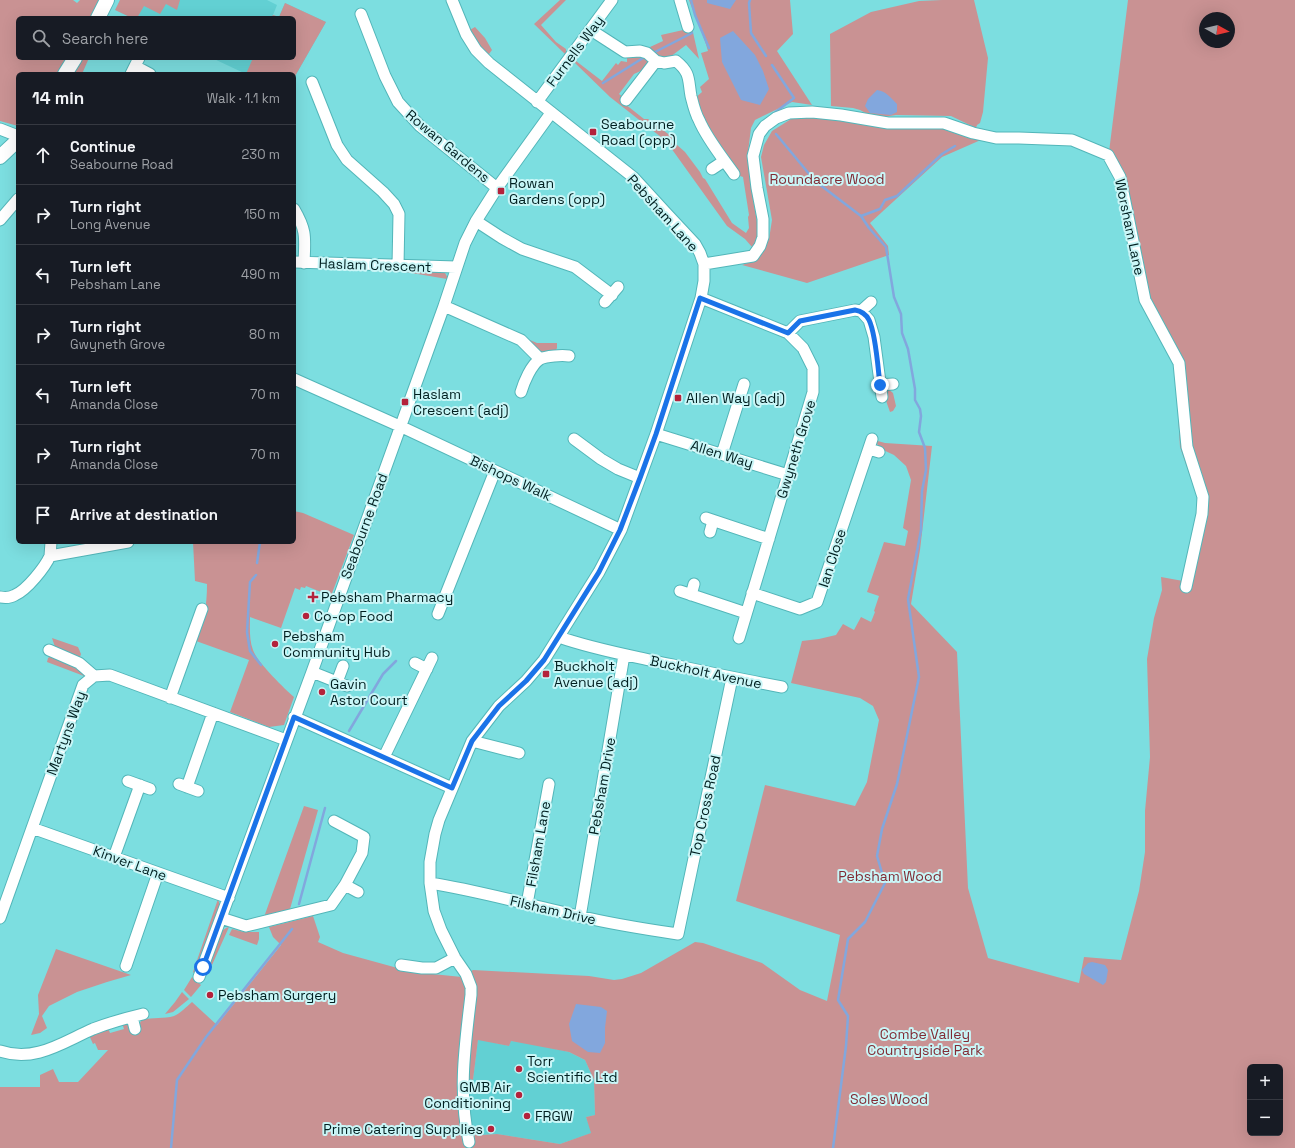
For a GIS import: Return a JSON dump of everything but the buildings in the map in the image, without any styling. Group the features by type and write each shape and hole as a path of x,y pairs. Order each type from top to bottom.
{"main road":[{"path":"99,16 107,0"},
{"path":"66,72 74,60"},
{"path":"0,157 16,142"}],"street":[{"name":"Pebsham Lane","path":"452,0 466,34 476,50 489,63 633,177 695,244 704,264 704,281 700,298 656,434 620,530 599,572 544,660 526,681 499,706 472,741 452,788 435,834 430,862 430,883 434,911 441,930 455,958 466,974 471,991 463,1072 464,1112 469,1142"},
{"name":"Furnells Way","path":"538,102 612,0"},
{"path":"680,0 688,27"},
{"name":"Rowan Gardens","path":"361,15 385,76 398,102 420,126 497,188"},
{"path":"591,30 625,52 640,51 647,53 656,61 664,63 676,61 684,68 688,75 691,96 699,120 705,132 734,174"},
{"path":"626,100 656,61"},
{"path":"135,66 146,72"},
{"path":"313,90 337,145 348,160 394,204 399,214 398,266"},
{"name":"Worsham Lane","path":"704,264 753,256 760,246 763,237 763,219 753,156 760,134 765,126 776,118 788,113 812,112 888,123 944,123 973,133 996,138 1072,140 1108,155 1120,177 1145,300 1180,363 1186,447 1202,497 1202,514 1186,587"},
{"name":"Seabourne Road","path":"199,977 294,717 312,672 444,306 465,243 476,221 497,188 551,113"},
{"path":"0,129 16,135"},
{"path":"712,169 724,160"},
{"path":"0,220 16,201"},
{"path":"296,212 302,222 304,230 299,263"},
{"path":"476,221 522,249 575,268 612,295"},
{"name":"Haslam Crescent","path":"299,263 456,267"},
{"name":"Gwyneth Grove","path":"700,298 788,333 803,348 813,368 813,392 739,638"},
{"path":"861,311 871,302"},
{"path":"444,306 521,340 540,359"},
{"path":"788,333 800,321 855,310 861,311 869,320 872,332 882,397"},
{"path":"521,392 527,374 540,359 565,355 561,343"},
{"path":"296,380 400,427"},
{"path":"880,385 893,384"},
{"path":"722,454 745,391"},
{"name":"Bishops Walk","path":"400,427 620,530"},
{"name":"Allen Way","path":"656,434 788,475"},
{"path":"574,439 606,462 618,469 640,478"},
{"name":"Ian Close","path":"752,593 800,609 817,602 873,446"},
{"path":"442,611 495,471"},
{"path":"710,532 710,520 769,539"},
{"path":"0,597 7,598 19,594 47,563 50,556 51,544"},
{"path":"50,556 116,544"},
{"path":"680,591 693,590 746,613"},
{"path":"170,698 197,615"},
{"name":"Buckholt Avenue","path":"559,637 575,643 624,655 782,687"},
{"path":"49,650 79,663 94,676"},
{"name":"Pebsham Drive","path":"580,917 624,655"},
{"path":"384,757 432,658"},
{"path":"415,663 427,669"},
{"path":"312,672 342,684 343,666"},
{"name":"Martyns Way","path":"0,918 83,685 94,676 110,675 286,740"},
{"name":"Top Cross Road","path":"678,934 732,678"},
{"path":"198,791 183,786 213,713"},
{"path":"294,717 452,788"},
{"path":"472,741 519,753"},
{"path":"114,857 145,787 128,781"},
{"name":"Filsham Lane","path":"527,904 549,784"},
{"path":"221,918 246,926 331,905 345,885 362,853 364,837 334,821"},
{"name":"Kinver Lane","path":"32,828 229,898"},
{"path":"126,966 158,873"},
{"name":"Filsham Drive","path":"430,883 461,888 580,917 678,934"},
{"path":"345,885 358,892"},
{"path":"409,963 436,968 455,958"},
{"path":"0,1051 22,1055 56,1048 93,1030 143,1014"},
{"path":"132,1017 135,1029"}],"shaded area":[{"path":"120,0 267,0 277,5 273,15 276,16 128,16 116,10"},
{"path":"707,0 736,0 730,9 707,3"},
{"path":"285,3 326,22 296,74 296,72 242,72 216,60 296,60 296,16 279,16"},
{"path":"733,31 755,55 763,71 769,89 760,105 741,100 722,62 720,38"},
{"path":"877,90 886,93 897,104 897,112 891,115 870,113 865,106 868,99"},
{"path":"1092,962 1105,965 1108,970 1106,982 1103,985 1084,974 1082,970 1088,963"},
{"path":"576,1004 601,1007 607,1011 605,1043 600,1053 588,1052 572,1041 569,1024"},
{"path":"478,1039 509,1046 510,1041 523,1042 569,1052 585,1060 594,1080 595,1115 586,1117 592,1133 560,1144 497,1134 482,1135 469,1132 467,1078 473,1080"}],"green space":[{"path":"0,0 73,0 77,3 80,0 100,0 92,16 16,16 16,60 67,60 59,72 16,72 16,125 0,121"},
{"path":"120,0 180,0 177,10 166,4 160,14 144,6 138,16 128,16 115,10"},
{"path":"560,0 566,0 541,25 556,42 566,49 566,55 534,24"},
{"path":"689,0 790,0 793,34 777,51 812,105 792,102 755,120 751,128 748,152 749,168 757,222 758,240 752,247 745,239 727,226 666,141 610,97 575,63 576,61 602,81 616,63 618,65 621,61 627,62 627,57 645,56 651,61 645,69 634,74 619,94 623,97 625,104 644,119 648,119 675,139 676,144 685,152 705,179 732,223 746,233 749,228 749,215 743,177 737,175 704,124 695,98 702,92 700,87 709,79 701,53 708,51"},
{"path":"974,0 988,58 983,112 980,123 976,128 951,116 871,116 853,108 831,106 830,34 871,12 919,1"},
{"name":"Combe Valley Countryside Park","path":"1128,0 1295,0 1295,1148 0,1148 0,1087 40,1087 40,1075 53,1069 59,1082 78,1082 108,1050 98,1050 95,1043 93,1044 89,1035 108,1028 110,1033 124,1029 122,1023 127,1022 140,1030 139,1024 142,1020 174,1016 192,1002 217,1025 281,945 273,937 269,927 313,916 320,937 318,942 343,953 412,972 462,977 473,970 589,976 614,980 641,973 695,942 703,943 762,963 800,990 827,1001 840,935 736,901 765,785 855,806 867,782 879,720 873,706 860,698 791,683 802,641 836,635 843,624 854,630 861,617 871,622 879,596 867,592 884,542 905,546 908,531 903,528 911,480 906,466 894,455 881,449 874,440 885,443 932,446 920,550 911,604 957,652 968,888 988,958 1079,983 1084,957 1121,960 1139,891 1145,852 1145,811 1150,757 1147,659 1154,618 1162,590 1161,577 1183,581 1197,515 1198,500 1180,447 1175,365 1142,301 1109,152","holes":["478,1040 509,1046 511,1041 569,1052 585,1060 594,1080 595,1115 586,1117 591,1133 560,1144 497,1134 482,1135 469,1132 467,1078 473,1080"]},
{"path":"285,3 326,22 296,74 296,72 247,72 252,60 296,60 296,16 279,16"},
{"path":"475,27 485,38 492,50 489,54 483,53 468,31"},
{"path":"692,28 699,59 686,45 666,60 652,52 650,47 663,41 661,35"},
{"path":"79,60 88,60 83,72 72,72"},
{"name":"Roundacre Wood","path":"800,117 930,125 983,139 942,157 870,223 888,246 889,255 807,283 742,265 754,261 769,239 772,220 761,157 764,145 772,131 791,119"},
{"path":"399,269 439,271 445,273 448,278 400,271"},
{"path":"525,338 537,343 557,343 557,348 555,352 540,354"},
{"path":"887,388 893,393 896,406 893,411 890,412 885,398"},
{"path":"296,511 354,535 331,596 306,586 305,588 301,587 300,590 295,588 281,628 250,617 250,634 253,650 271,675 294,697 284,725 269,727 230,712 249,660 196,641 204,613 207,584 195,581 193,544 296,544"},
{"path":"52,638 78,647 81,654 80,657 71,656 56,650"},
{"path":"53,654 86,673 84,676 47,662 48,658"},
{"path":"304,806 318,810 290,909 264,917"},
{"path":"218,899 220,906 195,974 193,972"},
{"path":"229,927 212,965 210,961 216,941 222,932"},
{"path":"232,929 244,932 259,932 257,945 229,935"},
{"path":"56,949 131,975 77,992 49,1006 42,1016 47,1028 40,1033 31,1035 39,1014 38,995"},
{"path":"192,977 201,985 191,997 184,990"},
{"path":"182,992 189,999 173,1012 165,1014 175,1002"}],"waterway":[{"path":"691,0 695,15 709,48"},
{"path":"750,0 751,33 766,56"},
{"path":"655,52 692,33"},
{"path":"603,83 643,58"},
{"path":"772,65 794,98 773,114"},
{"path":"776,134 815,181 861,216 869,228 886,247 894,297 901,314 902,333 908,349 915,389 915,400 920,409 921,416 919,432 925,448 926,470 922,491 921,530 908,599 919,677 897,784 882,829 877,856 885,883 865,922 848,939 838,1000 848,1016 846,1046 833,1148"},
{"path":"861,216 880,209 885,200 897,196 942,154 955,146"},
{"path":"257,563 260,544"},
{"path":"256,575 250,582 247,632 250,651 261,665"},
{"path":"349,731 383,674 396,661"},
{"path":"299,904 325,808"},
{"path":"171,1148 177,1080 206,1037 292,929"}],"place":[{"name":"Seabourne Road (opp)","path":"593,132"},
{"name":"Rowan Gardens (opp)","path":"501,191"},
{"name":"Allen Way (adj)","path":"678,398"},
{"name":"Haslam Crescent (adj)","path":"405,402"},
{"name":"Pebsham Pharmacy","path":"313,597"},
{"name":"Co-op Food","path":"306,616"},
{"name":"Pebsham Community Hub","path":"275,644"},
{"name":"Buckholt Avenue (adj)","path":"546,674"},
{"name":"Gavin Astor Court","path":"322,692"},
{"name":"Pebsham Surgery","path":"210,995"},
{"name":"Torr Scientific Ltd","path":"519,1069"},
{"name":"GMB Air Conditioning","path":"519,1095"},
{"name":"FRGW","path":"527,1116"},
{"name":"Prime Catering Supplies","path":"491,1129"}],"route":[{"path":"203,967 294,717 452,788 472,741 499,706 526,681 544,660 599,572 620,530 640,478 656,434 700,298 788,333 800,321 855,310 861,311 869,320 874,337 880,385"}],"park label":[{"name":"Pebsham Wood","path":"890,876"},
{"name":"Soles Wood","path":"889,1099"}]}
